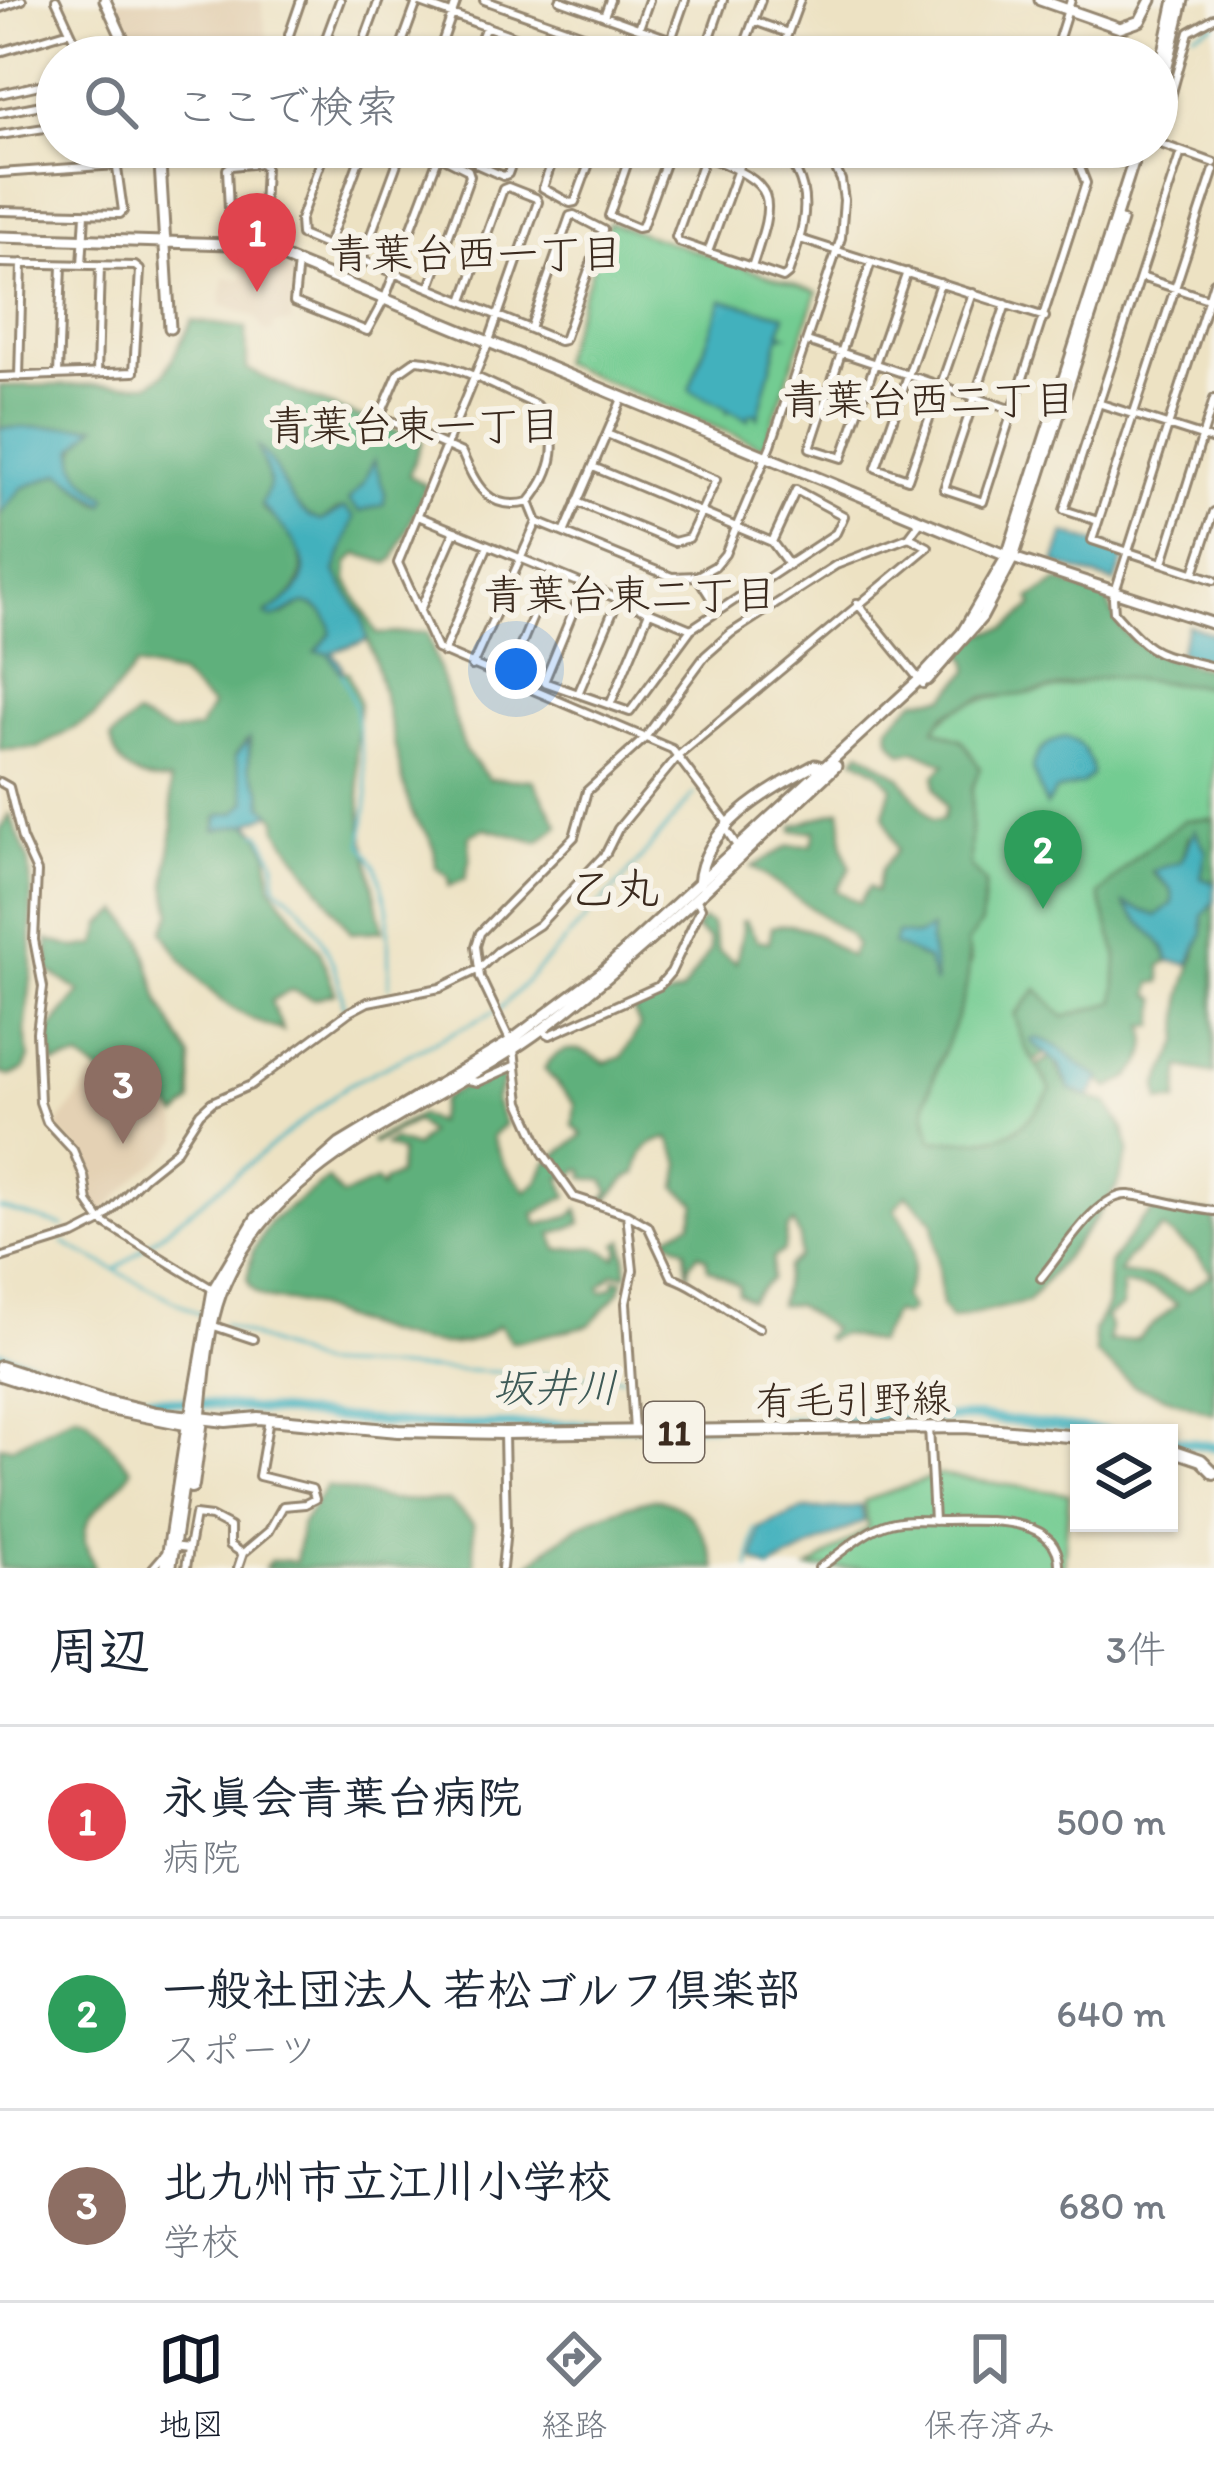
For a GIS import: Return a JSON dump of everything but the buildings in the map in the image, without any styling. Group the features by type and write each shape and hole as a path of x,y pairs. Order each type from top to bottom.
{"highway":[{"path":"172,1568 181,1547 196,1412"}],"main road":[{"name":"有毛引野線","path":"0,1371 100,1407 398,1431 929,1427 1070,1436"},
{"path":"1178,1452 1201,1460 1214,1474"}],"street":[{"path":"56,0 72,36"},
{"path":"105,0 121,36"},
{"path":"289,36 301,0"},
{"path":"327,36 340,0"},
{"path":"366,36 379,0"},
{"path":"445,36 457,0"},
{"path":"484,0 586,36"},
{"path":"560,0 660,36"},
{"path":"604,16 610,0"},
{"path":"639,28 649,0"},
{"path":"672,36 685,0"},
{"path":"711,36 723,0"},
{"path":"748,36 761,0"},
{"path":"787,36 800,0"},
{"path":"1040,0 1069,5 1120,28 1140,21 1151,0"},
{"path":"1170,36 1179,0"},
{"path":"1172,36 1179,0"},
{"path":"0,8 17,1"},
{"path":"403,36 414,1 514,36"},
{"path":"1059,36 1069,5"},
{"path":"1178,71 1189,32 1214,18"},
{"path":"754,21 788,33"},
{"path":"482,36 486,26"},
{"path":"56,36 70,32"},
{"path":"0,52 36,42"},
{"path":"0,94 36,86"},
{"path":"0,113 36,106"},
{"path":"0,134 36,129"},
{"path":"1178,158 1180,152 1214,166 1092,541 1214,580"},
{"path":"0,173 84,168"},
{"path":"0,211 120,214 117,168"},
{"path":"161,168 170,328"},
{"path":"229,168 230,210 262,214"},
{"path":"261,250 265,168"},
{"path":"319,168 301,235 530,329 564,340 601,226 570,216 530,329"},
{"path":"328,245 356,168"},
{"path":"362,260 395,168"},
{"path":"298,262 294,302 367,331 386,298 434,168"},
{"path":"430,287 470,176 465,168"},
{"path":"485,168 503,176 510,168"},
{"path":"550,168 544,193 570,203 575,202 587,168"},
{"path":"625,168 608,216 637,228 663,168"},
{"path":"700,168 676,237 679,242 783,278 800,239 806,196 795,168"},
{"path":"529,502 537,522 655,572 681,578 715,566 737,528 766,457 836,251 844,200 836,168"},
{"path":"1006,304 944,489 982,502 1086,183 1080,168"},
{"path":"196,1412 217,1292 256,1218 311,1166 375,1121 541,1030 608,977 921,682 982,617 1010,557 1134,168"},
{"path":"1098,521 1064,511 1175,168"},
{"path":"708,252 738,169 760,184 769,208 752,267"},
{"path":"463,302 503,189 536,198 499,316 398,563 437,649 679,755 728,824 737,847"},
{"path":"82,265 85,213"},
{"path":"0,237 230,244 261,250 1010,557 1214,624"},
{"path":"800,239 1045,317"},
{"path":"872,262 810,448 842,458 907,272"},
{"path":"0,263 136,266 140,270 136,369 0,377"},
{"path":"19,376 22,263"},
{"path":"58,375 62,265"},
{"path":"97,374 100,266"},
{"path":"1141,277 1211,300"},
{"path":"1214,282 1116,592 1114,612 1144,647 1167,658 1214,667"},
{"path":"940,283 876,468 908,479 973,293"},
{"path":"807,340 1014,411"},
{"path":"416,360 474,379 537,406 547,419 554,441 553,462 529,502 506,506 488,498 479,490 463,453 380,416 399,372 416,360"},
{"path":"564,533 623,396"},
{"path":"1163,563 1214,399"},
{"path":"1101,404 1214,440"},
{"path":"578,502 674,542 689,538 716,480 607,434"},
{"path":"592,467 772,542 789,565"},
{"path":"584,585 544,682 630,712 691,629 836,533 844,516 796,490 772,542"},
{"path":"1194,573 1214,512"},
{"path":"418,516 691,629"},
{"path":"759,1328 672,1277 648,1226 627,1214 584,1202 561,1182 520,1102 512,1045 479,969 476,946 480,932 574,837 587,791 644,740 704,656 722,639 836,565 908,537 921,521"},
{"path":"472,665 537,522"},
{"path":"420,610 455,532"},
{"path":"0,1258 74,1235 101,1221 176,1152 212,1102 251,1084 368,1002 440,988 479,969 548,918 567,891 606,853 618,830 679,755 928,547 908,537"},
{"path":"443,653 488,545"},
{"path":"507,681 552,572"},
{"path":"697,576 719,611"},
{"path":"578,694 617,599"},
{"path":"856,603 921,682"},
{"path":"610,705 649,612"},
{"path":"196,1412 217,1292 263,1221 363,1138 512,1045 602,973 921,682"},
{"path":"699,884 707,854 728,824 779,784 815,765 825,768"},
{"path":"0,782 9,787 22,839 37,872 34,940 43,987 37,1032 40,1102 47,1122 73,1150 88,1202 101,1221 217,1292"},
{"path":"541,1030 550,1035 659,986 671,972 701,908 696,897"},
{"path":"462,1079 478,1082 516,1065"},
{"path":"1041,1278 1087,1219 1115,1196 1214,1211"},
{"path":"627,1214 633,1270 626,1304 634,1427"},
{"path":"214,1326 253,1339"},
{"path":"238,1568 243,1553 269,1532 284,1506 315,1499 312,1489 259,1476 269,1419"},
{"path":"929,1427 934,1521"},
{"path":"502,1568 504,1433"},
{"path":"153,1568 181,1547 195,1515 230,1527 230,1545 243,1553"},
{"path":"819,1568 891,1522 934,1521 1009,1521 1042,1534 1053,1544 1060,1554 1059,1568"},
{"path":"181,1547 186,1568"}],"shaded area":[{"path":"113,0 261,0 267,36 129,36"},
{"path":"246,255 294,270 291,323 273,324 273,332 264,331 255,317 220,305 224,277 242,279"},
{"path":"95,1074 114,1088 146,1080 177,1119 179,1139 101,1214 92,1204 74,1147 55,1129"}],"green space":[{"path":"609,222 817,292 765,444 559,362"},
{"path":"192,321 246,328 247,369 422,441 409,475 426,485 394,559 388,563 358,554 348,563 347,580 377,634 427,632 465,751 489,779 533,780 559,826 538,842 485,828 469,836 465,879 449,886 448,876 436,868 431,840 411,810 374,658 335,572 342,545 338,510 321,521 300,510 258,447 271,478 263,509 289,534 302,561 296,588 268,612 282,615 304,603 323,613 331,633 316,652 328,653 339,670 348,672 359,702 356,750 363,834 383,931 351,933 277,829 277,819 263,805 262,791 249,767 250,740 246,741 235,756 247,801 236,812 217,818 215,829 248,824 259,834 268,852 271,886 320,951 335,993 314,999 291,990 271,1001 283,1031 245,1016 213,993 163,931 172,913 166,886 173,827 170,781 131,772 118,759 111,738 136,716 172,733 199,729 212,706 179,675 136,666 95,716 38,748 0,750 0,514 22,488 61,473 100,504 107,497 75,464 77,447 94,426 0,428 0,386 150,384 164,374"},
{"path":"1059,581 1107,599 1124,632 1149,651 1214,670 1214,687 1108,677 1020,695 984,697 945,714 934,729 962,740 980,768 972,788 970,866 985,883 981,924 967,943 969,963 962,1004 926,1102 932,1141 987,1139 1014,1131 1051,1090 1037,1066 1051,1056 1067,1085 1078,1094 1107,1103 1124,1129 1129,1151 1117,1186 1093,1222 1028,1302 951,1319 942,1306 933,1221 906,1194 895,1209 908,1230 913,1252 912,1275 903,1297 911,1310 903,1315 894,1312 877,1343 840,1334 827,1340 824,1337 832,1329 796,1305 779,1305 787,1267 799,1257 800,1238 793,1223 787,1229 784,1250 773,1258 771,1279 750,1300 738,1293 739,1286 708,1268 699,1253 688,1277 685,1249 665,1237 691,1223 696,1203 677,1188 681,1163 669,1138 646,1149 637,1174 605,1202 601,1201 609,1192 605,1181 584,1178 584,1170 579,1169 560,1178 567,1196 534,1214 538,1225 571,1216 578,1209 581,1223 552,1234 558,1250 597,1247 616,1258 617,1244 624,1240 627,1275 614,1273 600,1287 602,1292 614,1287 615,1279 623,1280 620,1291 590,1325 511,1341 499,1325 474,1340 436,1344 391,1335 302,1303 266,1298 252,1288 247,1279 253,1251 271,1221 328,1179 342,1196 376,1181 381,1188 384,1181 398,1175 401,1152 385,1145 393,1140 415,1147 428,1133 415,1121 371,1141 419,1115 436,1122 442,1100 462,1087 479,1086 495,1070 504,1080 495,1100 505,1124 492,1137 505,1166 526,1191 538,1182 545,1164 583,1135 573,1126 575,1104 544,1069 564,1051 588,1053 605,1063 622,1057 640,1026 633,1010 682,992 710,950 709,939 695,929 702,920 711,924 718,950 736,963 741,922 746,921 757,940 769,942 772,927 793,926 850,957 856,944 848,934 752,867 789,846 812,845 815,831 793,831 793,826 840,810 851,868 836,890 859,903 869,887 876,892 881,870 897,850 884,815 892,787 855,758 861,751 900,777 932,820 943,820 946,807 935,787 935,775 945,764 916,751 902,753 890,739 889,726 916,700 945,697 969,671 961,653 981,634 1007,628 1034,605 1030,599"},
{"path":"1108,677 1214,687 1214,819 1185,820 1099,895 1117,955 1115,1002 1064,1018 1037,989 1015,1014 1023,1044 1051,1089 1038,1108 1001,1136 932,1141 924,1107 971,960 967,943 972,788 962,740 933,730 972,702"},
{"path":"10,815 29,862 32,971 25,1032 29,1057 24,1070 10,1076 0,1073 0,831"},
{"path":"1214,819 1214,883 1201,878 1206,850 1189,836 1181,861 1153,873 1172,891 1173,904 1157,916 1126,907 1157,938 1169,961 1161,965 1161,982 1152,983 1150,994 1158,1000 1155,1026 1145,1026 1146,1047 1140,1064 1109,1088 1065,1055 1033,1042 1047,1052 1034,1061 1023,1044 1015,1015 1037,989 1064,1017 1115,1002 1117,955 1099,895 1136,857 1185,820"},
{"path":"1214,902 1214,1074 1181,1067 1177,1101 1160,1101 1158,1086 1180,1040 1182,996 1203,916"},
{"path":"120,911 142,939 160,1003 191,1058 192,1102 178,1116 147,1078 115,1085 80,1059 53,1064 49,1031 80,992 49,971 48,940 76,948 97,945 102,924"},
{"path":"1156,1208 1214,1214 1214,1414 1134,1386 1096,1354 1094,1330 1107,1306 1109,1264","holes":["1162,1228 1193,1251 1212,1274 1188,1291 1156,1278 1119,1273 1127,1258","1122,1284 1155,1291 1177,1304 1137,1339 1109,1342 1106,1317 1122,1307"]},
{"path":"76,1414 87,1418 131,1469 86,1529 94,1568 0,1568 0,1445 11,1447"},
{"path":"939,1475 1069,1494 1064,1568 809,1568 868,1528 864,1501"},
{"path":"326,1486 390,1500 449,1501 473,1523 475,1568 265,1568 271,1560 296,1561 301,1525"},
{"path":"653,1499 687,1513 707,1543 716,1568 526,1568 585,1523"}],"water":[{"path":"722,300 785,315 780,332 786,335 779,336 758,417 749,414 749,420 689,390"},
{"path":"96,426 75,448 75,457 83,477 107,497 104,504 61,473 22,488 0,514 0,428"},
{"path":"258,447 309,516 321,521 344,508 354,517 335,572 362,617 367,640 332,652 342,665 343,676 328,653 316,652 331,633 319,609 304,603 273,618 266,615 295,591 304,571 292,539 261,505 269,481"},
{"path":"374,460 384,504 360,512 348,501"},
{"path":"1065,533 1126,552 1103,548 1125,556 1115,583 1055,563"},
{"path":"1188,625 1214,634 1214,662 1179,653"},
{"path":"1065,737 1085,751 1092,775 1082,784 1056,791 1046,806 1032,768 1044,747"},
{"path":"249,739 249,767 262,791 263,805 272,813 249,823 259,834 247,824 215,830 219,815 236,812 247,801 235,757"},
{"path":"1195,830 1206,851 1201,878 1214,883 1214,902 1203,916 1203,934 1189,964 1169,961 1161,944 1125,904 1157,916 1173,903 1172,891 1153,871 1181,861"},
{"path":"931,929 935,984 927,960 893,944 897,933 916,936"},
{"path":"1035,1038 1054,1045 1101,1078 1090,1097 1070,1090 1060,1066 1031,1041"},
{"path":"861,1505 864,1521 770,1568 754,1561 759,1528 804,1509"}],"waterway":[{"path":"1194,33 1214,24"},
{"path":"342,674 355,707 368,794 362,843 377,868 388,910 389,988"},
{"path":"117,1269 348,1085 500,1009 622,881 694,794"},
{"path":"257,833 275,861 275,885 300,907 326,948 344,1008"},
{"path":"0,1208 63,1226"},
{"path":"63,1243 201,1315"},
{"path":"223,1324 319,1365 623,1377"},
{"name":"坂井川","path":"0,1355 136,1397 381,1422 441,1426 710,1424 975,1417 1070,1428"},
{"name":"坂井川","path":"1178,1441 1214,1447"},
{"path":"749,1568 755,1528"}],"place":[{"name":"永眞会青葉台病院","path":"257,292"},
{"name":"一般社団法人 若松ゴルフ倶楽部","path":"1043,909"},
{"name":"北九州市立江川小学校","path":"123,1144"}],"district":[{"name":"青葉台西一丁目","path":"476,253"},
{"name":"青葉台西二丁目","path":"929,399"},
{"name":"青葉台東一丁目","path":"414,425"},
{"name":"青葉台東二丁目","path":"630,594"},
{"name":"乙丸","path":"615,888"}]}
